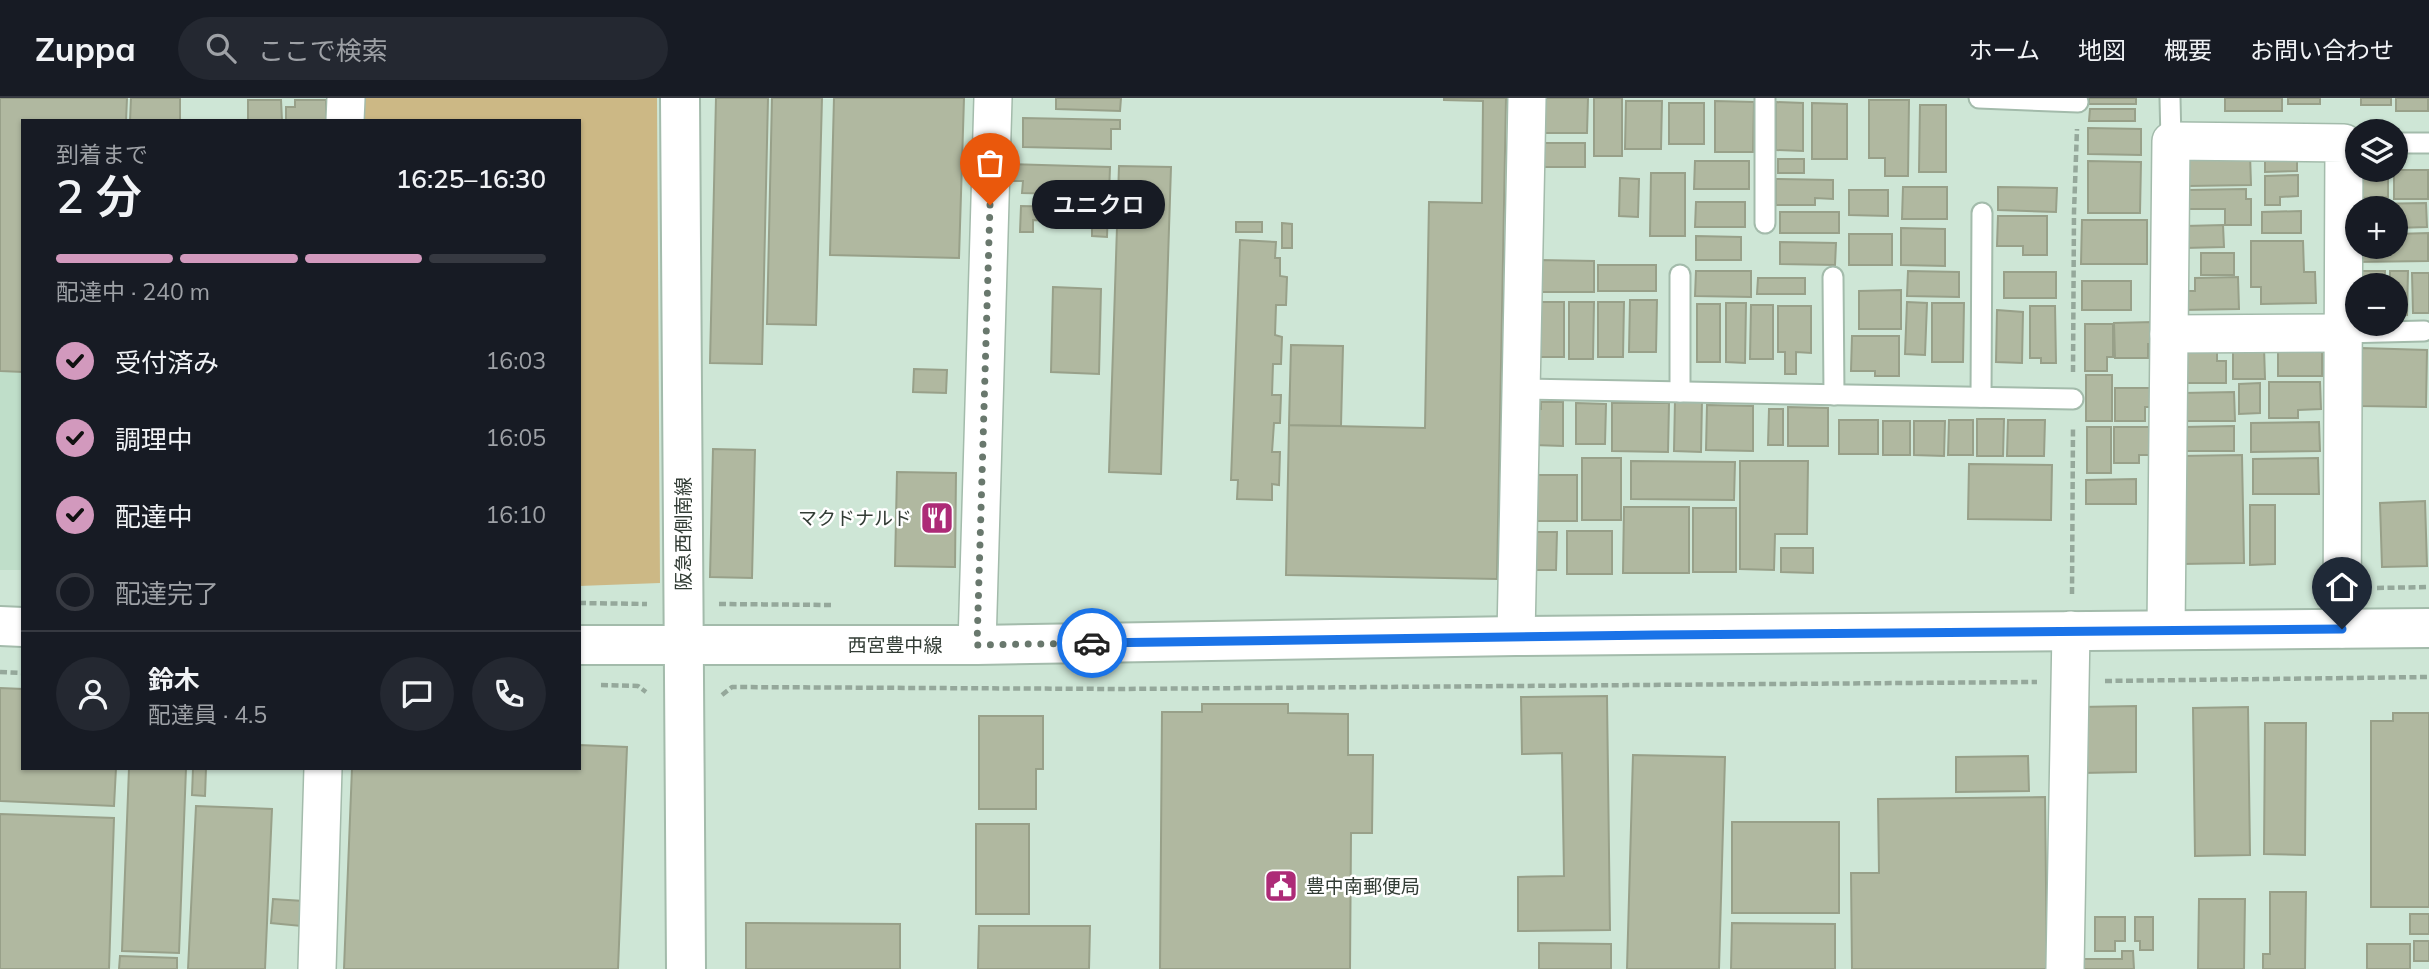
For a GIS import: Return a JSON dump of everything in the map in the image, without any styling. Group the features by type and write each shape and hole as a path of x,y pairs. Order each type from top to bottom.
{"main road":[{"name":"阪急西側南線","path":"680,98 686,969"},
{"name":"西宮豊中線","path":"581,645 977,645 1516,636 2072,612 2166,630 2429,628"},
{"path":"0,626 21,627"}],"street":[{"path":"345,119 346,98"},
{"path":"977,645 993,98"},
{"path":"1516,636 1527,98"},
{"path":"2166,630 2171,141 2345,143"},
{"path":"2342,629 2342,333 2348,182"},
{"path":"2169,334 2342,333"},
{"path":"2066,969 2072,612"},
{"path":"317,969 323,770"}],"lane":[{"path":"1765,98 1765,223"},
{"path":"1979,98 2078,102"},
{"path":"2170,98 2171,141"},
{"path":"2408,143 2429,143"},
{"path":"1981,397 1982,213"},
{"path":"1680,275 1680,392"},
{"path":"1833,276 1834,395"},
{"path":"2342,333 2424,331"},
{"path":"1521,389 2073,399"}],"path":[{"path":"2072,612 2074,212 2078,102"},
{"path":"0,672 21,673"},
{"path":"591,685 638,686 657,700 684,700 718,698 732,687 1119,689 2429,677"}],"shaded area":[{"path":"0,98 127,98 127,119 21,119 21,570 0,570"},
{"path":"359,98 657,98 660,583 581,586 581,119 358,119"}],"building":[{"path":"0,98 127,98 126,119 21,119 21,372 0,371"},
{"path":"131,98 180,98 180,119 130,119"},
{"path":"716,98 768,98 762,364 710,363"},
{"path":"772,98 822,98 816,325 767,324"},
{"path":"834,98 964,98 959,258 830,255"},
{"path":"1056,98 1121,98 1120,111 1056,109"},
{"path":"1444,98 1506,98 1497,579 1286,575 1289,425 1425,428 1429,202 1482,203 1483,101"},
{"path":"1537,98 1588,98 1587,133 1537,133"},
{"path":"1594,98 1622,98 1622,156 1594,156"},
{"path":"2089,98 2136,98 2136,104 2089,104"},
{"path":"2225,98 2282,98 2282,111 2225,111"},
{"path":"2288,98 2320,98 2320,104 2288,104"},
{"path":"2361,98 2391,98 2391,105 2361,105"},
{"path":"2396,98 2428,98 2428,111 2396,111"},
{"path":"248,100 281,100 282,119 248,119"},
{"path":"295,100 326,100 326,119 286,119 286,107 295,107"},
{"path":"1869,100 1909,100 1908,176 1885,176 1885,158 1869,158"},
{"path":"1626,101 1662,101 1661,149 1625,149"},
{"path":"1715,101 1754,102 1753,152 1715,152"},
{"path":"1776,102 1803,103 1803,151 1776,150"},
{"path":"1669,103 1704,103 1704,144 1669,144"},
{"path":"1812,103 1847,104 1847,159 1812,159"},
{"path":"1920,105 1946,105 1946,172 1919,172"},
{"path":"2090,109 2135,109 2135,121 2089,121"},
{"path":"1023,118 1120,120 1120,129 1111,129 1111,149 1023,147"},
{"path":"2088,128 2141,129 2141,155 2088,154"},
{"path":"1541,143 1585,143 1585,167 1541,167"},
{"path":"2250,154 2251,185 2188,186 2188,155"},
{"path":"2265,156 2297,156 2297,171 2265,172"},
{"path":"1778,159 1804,159 1804,173 1778,173"},
{"path":"1695,161 1749,161 1749,189 1694,189"},
{"path":"2088,161 2141,162 2140,213 2088,213"},
{"path":"1011,164 1110,167 1109,195 1022,193 1023,181 1010,181"},
{"path":"1119,166 1171,167 1161,474 1109,472"},
{"path":"2408,170 2428,170 2428,199 2394,196 2394,182 2408,182"},
{"path":"1651,173 1685,173 1685,236 1650,236"},
{"path":"2298,175 2298,196 2280,197 2280,205 2265,205 2265,176"},
{"path":"1620,178 1639,179 1638,217 1619,216"},
{"path":"1776,179 1833,180 1833,199 1815,198 1815,205 1776,205"},
{"path":"2357,182 2388,182 2388,196 2357,196"},
{"path":"1903,187 1947,187 1947,219 1902,219"},
{"path":"1998,187 2057,188 2056,212 1998,210"},
{"path":"2246,189 2246,199 2251,199 2251,225 2225,225 2225,209 2189,209 2188,190"},
{"path":"1849,190 1888,190 1888,216 1849,215"},
{"path":"1696,202 1745,202 1745,227 1695,227"},
{"path":"2408,203 2426,203 2427,227 2408,228"},
{"path":"1021,206 1108,208 1107,237 1092,236 1092,222 1033,220 1033,232 1020,232"},
{"path":"2301,211 2301,233 2262,233 2262,212"},
{"path":"1780,212 1839,212 1839,233 1780,233"},
{"path":"1998,216 2047,216 2047,255 2023,255 2023,246 1997,246"},
{"path":"2082,220 2147,220 2147,264 2081,264"},
{"path":"1236,222 1262,222 1262,232 1236,232"},
{"path":"1282,223 1292,224 1292,248 1282,248"},
{"path":"2223,225 2224,247 2185,248 2185,226"},
{"path":"1901,228 1945,229 1945,266 1901,265"},
{"path":"2428,233 2428,261 2355,262 2355,259 2408,259 2408,234"},
{"path":"1849,234 1892,234 1892,265 1849,265"},
{"path":"1696,236 1741,237 1741,260 1696,260"},
{"path":"1240,240 1276,242 1275,258 1280,258 1280,276 1287,277 1286,305 1276,305 1275,335 1282,337 1281,364 1273,364 1272,395 1281,395 1280,423 1274,423 1272,452 1280,452 1279,485 1272,484 1272,500 1237,499 1238,480 1231,480"},
{"path":"2251,241 2303,241 2304,272 2315,272 2316,303 2261,304 2261,287 2251,287"},
{"path":"1780,242 1836,243 1835,265 1780,264"},
{"path":"2201,253 2234,253 2234,275 2201,275"},
{"path":"1539,260 1594,261 1594,292 1539,292"},
{"path":"1598,265 1656,265 1656,291 1598,291"},
{"path":"1696,271 1751,271 1751,297 1695,296"},
{"path":"1908,271 1959,272 1959,297 1907,296"},
{"path":"2356,271 2385,271 2385,273"},
{"path":"2390,271 2408,271 2408,273"},
{"path":"2004,272 2056,272 2056,298 2004,298"},
{"path":"2412,273 2429,273 2429,313 2413,313"},
{"path":"2238,277 2239,309 2182,310 2182,291 2195,291 2195,278"},
{"path":"1758,278 1805,278 1805,294 1757,294"},
{"path":"2082,281 2131,281 2131,310 2082,310"},
{"path":"1053,287 1101,289 1099,374 1051,372"},
{"path":"1901,290 1901,329 1859,329 1859,291"},
{"path":"1630,300 1657,300 1656,352 1629,352"},
{"path":"1534,302 1564,302 1564,357 1534,357"},
{"path":"1569,302 1594,302 1593,359 1569,359"},
{"path":"1598,302 1624,302 1623,357 1598,357"},
{"path":"1907,302 1927,303 1925,355 1905,354"},
{"path":"1726,303 1746,303 1745,363 1726,362"},
{"path":"1932,303 1964,303 1963,362 1932,362"},
{"path":"1697,304 1720,304 1720,362 1697,362"},
{"path":"1751,305 1773,305 1773,359 1750,359"},
{"path":"1778,306 1811,306 1811,353 1796,352 1796,374 1785,374 1785,352 1778,352"},
{"path":"2030,306 2055,306 2056,363 2041,363 2041,358 2030,358"},
{"path":"1997,310 2023,312 2022,363 1996,362"},
{"path":"2152,322 2152,344 2148,344 2148,358 2115,358 2114,323"},
{"path":"2085,324 2113,324 2113,357 2107,357 2107,371 2085,371"},
{"path":"1852,336 1899,336 1899,376 1875,376 1875,371 1851,371"},
{"path":"2278,344 2322,344 2322,376 2278,376"},
{"path":"1291,345 1343,346 1341,426 1289,425"},
{"path":"2183,345 2217,345 2217,361 2226,361 2226,383 2183,383"},
{"path":"2233,347 2264,347 2265,379 2233,379"},
{"path":"2361,348 2427,350 2426,407 2360,406"},
{"path":"914,369 947,370 946,393 913,392"},
{"path":"2086,375 2112,375 2112,421 2086,421"},
{"path":"2269,382 2320,382 2321,409 2298,410 2298,418 2269,418"},
{"path":"2260,383 2260,413 2239,414 2239,384"},
{"path":"2115,388 2153,388 2153,407 2145,407 2145,421 2115,421"},
{"path":"2234,392 2235,421 2183,421 2183,393"},
{"path":"1675,400 1702,400 1701,452 1674,451"},
{"path":"1541,402 1563,402 1563,446 1534,445 1534,409 1541,409"},
{"path":"1576,403 1606,404 1605,444 1576,444"},
{"path":"1612,403 1669,403 1668,452 1612,451"},
{"path":"1707,405 1753,406 1753,451 1706,450"},
{"path":"1788,407 1828,408 1828,446 1788,446"},
{"path":"1769,409 1783,409 1783,445 1768,445"},
{"path":"1977,419 2004,419 2003,456 1977,456"},
{"path":"1839,420 1878,420 1878,454 1839,454"},
{"path":"1949,420 1973,420 1973,455 1948,455"},
{"path":"2008,420 2045,420 2044,456 2007,456"},
{"path":"1883,421 1910,421 1910,455 1883,455"},
{"path":"1914,421 1945,421 1944,456 1914,455"},
{"path":"2319,422 2320,451 2251,452 2251,423"},
{"path":"2234,426 2234,451 2184,451 2184,427"},
{"path":"2087,427 2111,427 2111,473 2087,473"},
{"path":"2114,427 2153,427 2153,455 2139,455 2139,463 2114,463"},
{"path":"713,449 755,450 752,578 710,577"},
{"path":"2242,455 2244,563 2181,564 2179,456"},
{"path":"1582,458 1621,458 1621,520 1582,520"},
{"path":"2318,458 2319,494 2253,494 2253,459"},
{"path":"1631,461 1735,462 1734,500 1631,499"},
{"path":"1740,461 1808,461 1807,534 1775,534 1774,570 1740,569"},
{"path":"1969,464 2052,465 2051,520 1968,519"},
{"path":"897,472 956,473 955,567 895,566"},
{"path":"1530,475 1577,475 1577,521 1530,521"},
{"path":"2136,479 2136,504 2086,504 2086,480"},
{"path":"2425,501 2427,566 2382,567 2380,503"},
{"path":"2250,505 2275,505 2275,564 2250,565"},
{"path":"1624,507 1689,507 1689,573 1623,573"},
{"path":"1693,508 1736,508 1736,572 1693,572"},
{"path":"1567,531 1612,531 1612,574 1567,574"},
{"path":"1525,532 1557,532 1556,570 1524,570"},
{"path":"1781,548 1813,548 1813,573 1781,572"},
{"path":"0,688 21,689 21,770 116,770 114,806 0,801"},
{"path":"1607,696 1610,930 1518,931 1518,877 1564,876 1562,753 1522,754 1521,697"},
{"path":"1202,704 1288,704 1288,713 1348,714 1348,755 1373,755 1372,833 1351,833 1350,969 1160,969 1162,712 1202,712"},
{"path":"2136,706 2136,772 2081,773 2080,707"},
{"path":"2248,707 2250,855 2195,856 2193,708"},
{"path":"2393,713 2429,713 2429,907 2371,907 2371,721 2393,721"},
{"path":"979,716 1043,716 1043,769 1036,769 1036,809 979,809"},
{"path":"2265,723 2306,723 2305,855 2264,854"},
{"path":"581,745 627,747 618,969 344,969 352,770 581,770"},
{"path":"1633,755 1725,757 1719,969 1627,969"},
{"path":"2028,756 2029,791 1956,792 1956,757"},
{"path":"129,770 186,770 179,953 122,951"},
{"path":"193,770 206,770 205,796 192,795"},
{"path":"2045,797 2047,969 1852,969 1851,873 1879,873 1878,799"},
{"path":"196,806 272,809 265,969 188,969"},
{"path":"0,814 114,818 109,969 0,969"},
{"path":"1732,822 1839,822 1839,913 1732,913"},
{"path":"976,824 1029,824 1029,914 976,914"},
{"path":"2270,892 2306,892 2305,969 2263,969 2263,954 2270,954"},
{"path":"273,899 303,901 301,926 271,923"},
{"path":"2199,899 2245,899 2244,969 2198,969"},
{"path":"2410,914 2429,914 2429,934 2410,934"},
{"path":"2095,917 2125,917 2125,941 2115,941 2115,951 2095,951"},
{"path":"2135,917 2153,917 2153,950 2140,950 2140,941 2135,941"},
{"path":"746,923 900,924 900,969 746,969"},
{"path":"1732,923 1835,924 1835,969 1731,969"},
{"path":"979,926 1090,926 1089,969 978,969"},
{"path":"2414,941 2429,941 2429,961 2414,961"},
{"path":"1539,943 1611,944 1611,969 1539,969"},
{"path":"2367,944 2410,944 2410,969 2367,969"},
{"path":"2122,951 2133,951 2134,969 2082,969 2082,959 2122,959"},
{"path":"120,956 177,958 177,969 119,969"}],"way so far":[{"path":"990,205 977,645 1092,643"}],"place":[{"name":"ユニクロ","path":"990,205"},
{"name":"マクドナルド","path":"937,518"},
{"name":"豊中南郵便局","path":"1281,886"}],"route":[{"path":"1092,643 2342,629"}]}
